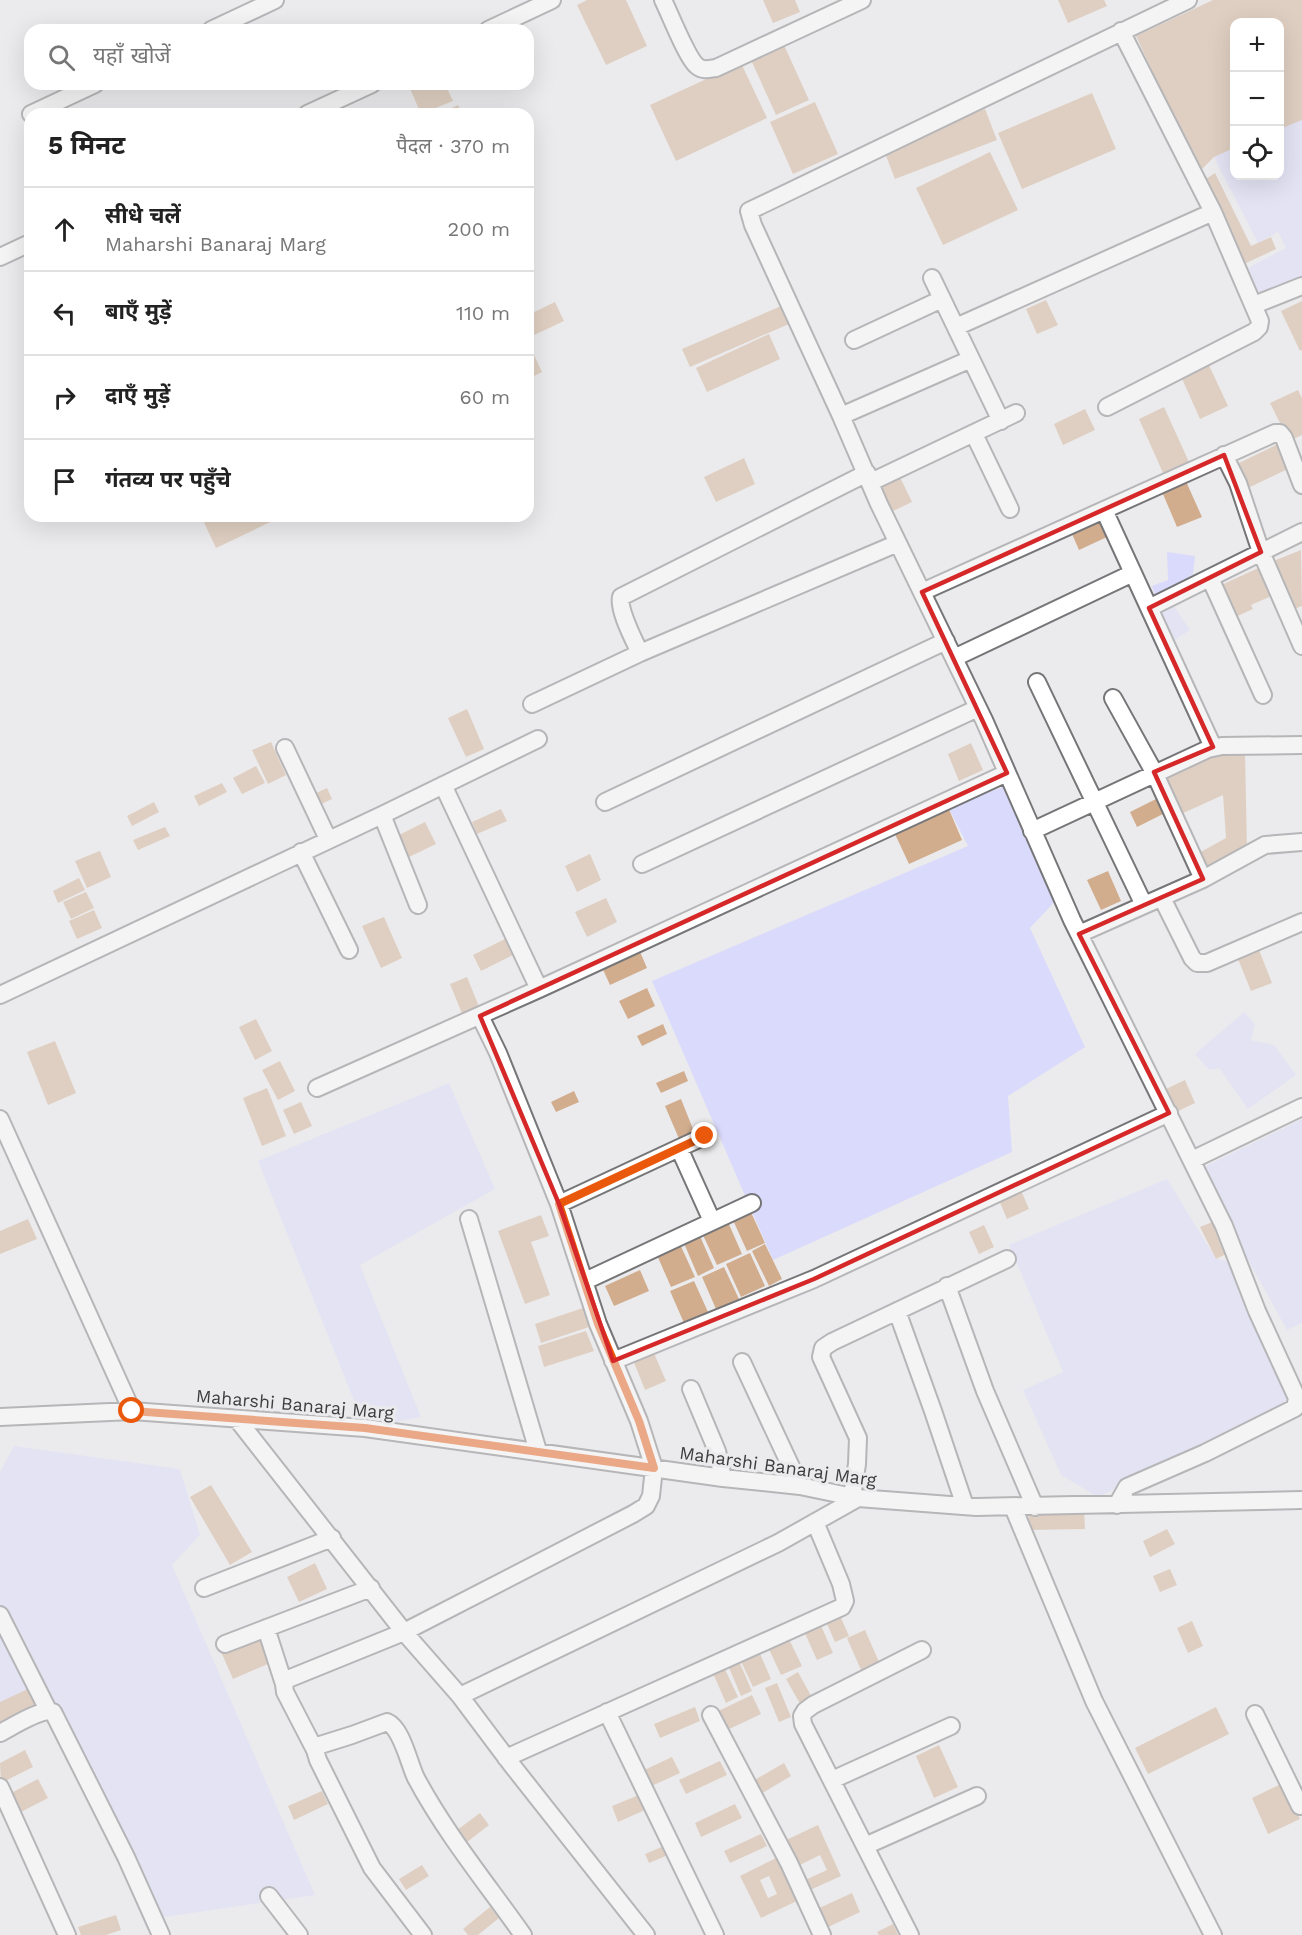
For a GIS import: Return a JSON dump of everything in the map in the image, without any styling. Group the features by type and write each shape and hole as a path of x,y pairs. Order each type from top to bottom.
{"street":[{"path":"224,24 275,0"},
{"path":"501,24 552,0"},
{"path":"663,0 689,55 696,65 704,70 716,68 862,0"},
{"path":"1117,1504 1127,1487 1205,1453 1295,1407 1297,1398 1257,1311 1228,1237 1079,934 1008,773 898,543 749,212 1188,0"},
{"path":"1107,406 1254,332 1259,327 1260,321 1213,212 1121,31"},
{"path":"44,108 82,90"},
{"path":"320,108 359,90"},
{"path":"956,327 1213,212"},
{"path":"0,257 24,246"},
{"path":"640,653 622,609 621,597 869,477 974,434 1008,417 971,359 932,278"},
{"path":"1254,304 1302,286"},
{"path":"854,340 942,299"},
{"path":"841,416 971,359"},
{"path":"922,592 1268,435 1280,433 1302,485"},
{"path":"974,434 1010,509"},
{"path":"1224,455 1238,483 1261,552 1302,646"},
{"path":"1104,510 1213,747"},
{"path":"1149,608 1302,532"},
{"path":"532,704 640,653 898,543"},
{"path":"954,658 1133,573"},
{"path":"1210,578 1263,695"},
{"path":"605,802 946,641"},
{"path":"1037,682 1144,905"},
{"path":"1113,698 1154,772 1203,879"},
{"path":"642,864 978,708"},
{"path":"0,995 538,739"},
{"path":"1032,831 1154,772 1213,747 1302,745"},
{"path":"285,748 328,839"},
{"path":"317,1088 480,1016 1008,773"},
{"path":"443,785 539,989"},
{"path":"382,815 418,905"},
{"path":"1079,934 1203,879 1265,845 1302,842"},
{"path":"301,852 349,950"},
{"path":"1162,898 1192,958 1197,963 1207,963 1302,922"},
{"path":"284,1684 288,1679 404,1632 646,1506 651,1496 654,1468 639,1421 598,1324 559,1204 498,1053 480,1016"},
{"path":"1192,1160 1302,1107"},
{"path":"613,1361 814,1279 1169,1113"},
{"path":"0,1119 132,1411"},
{"path":"559,1204 705,1136"},
{"path":"679,1148 712,1221"},
{"path":"585,1281 752,1203"},
{"path":"470,1219 538,1451"},
{"path":"460,1696 778,1543 855,1498 858,1438 821,1357 823,1348 1007,1258"},
{"path":"947,1286 985,1391 1035,1507"},
{"path":"897,1311 965,1506"},
{"path":"742,1362 800,1486"},
{"path":"691,1389 717,1451 723,1478"},
{"name":"Maharshi Banaraj Marg","path":"0,1417 132,1411 365,1428 723,1478 800,1486 855,1498 965,1506 1035,1507 1302,1500"},
{"path":"237,1419 404,1632 460,1696 646,1935"},
{"path":"1013,1507 1094,1701 1213,1935"},
{"path":"506,1758 842,1607 845,1601 841,1584 815,1522"},
{"path":"204,1588 332,1538"},
{"path":"225,1644 371,1588"},
{"path":"0,1615 48,1710 53,1712 57,1718 126,1857 160,1935"},
{"path":"266,1628 285,1692 372,1868 423,1935"},
{"path":"910,1935 803,1724 802,1716 813,1705 922,1650"},
{"path":"0,1733 48,1710"},
{"path":"607,1712 716,1935"},
{"path":"1255,1714 1297,1787 1300,1806"},
{"path":"711,1715 789,1863 822,1935"},
{"path":"315,1750 317,1746 387,1722 392,1724 434,1810 523,1935"},
{"path":"832,1780 951,1726"},
{"path":"0,1787 67,1935"},
{"path":"865,1846 977,1796"},
{"path":"269,1896 298,1935"}],"highlighted area":[{"path":"1224,455 1261,552 1149,608 1213,747 1154,772 1203,879 1079,934 1169,1113 814,1279 613,1361 559,1204 480,1016 1007,773 922,592"}],"shaded area":[{"path":"1302,112 1302,289 1262,310 1242,271 1286,248 1278,232 1258,243 1214,157 1230,148 1230,180 1284,180 1284,121"},
{"path":"1167,552 1195,556 1193,574 1165,593 1190,630 1161,649 1158,605 1152,586 1168,580"},
{"path":"1012,784 1061,895 1030,928 1085,1047 1008,1096 1012,1152 773,1260 652,981 968,846 948,807"},
{"path":"1244,1012 1255,1024 1251,1040 1274,1045 1296,1075 1248,1109 1219,1068 1209,1070 1195,1054"},
{"path":"449,1083 495,1189 360,1265 421,1417 365,1428 258,1161"},
{"path":"1302,1119 1302,1323 1287,1330 1198,1170"},
{"path":"1167,1179 1216,1259 1244,1264 1296,1404 1098,1497 1061,1475 1023,1390 1063,1372 1009,1245"},
{"path":"14,1446 180,1469 200,1535 172,1565 315,1895 164,1917 50,1692 0,1713 0,1472"}],"building":[{"path":"587,0 626,0 647,46 606,65 577,5"},
{"path":"763,0 795,0 800,12 773,23"},
{"path":"1058,0 1104,0 1107,6 1068,23"},
{"path":"1213,0 1302,0 1302,120 1284,127 1284,18 1230,18 1230,150 1214,157 1199,172 1136,36"},
{"path":"784,45 809,100 776,115 751,60"},
{"path":"741,63 767,118 676,161 650,105"},
{"path":"411,90 448,90 453,101 436,108 418,108"},
{"path":"1092,93 1116,149 1022,189 998,133"},
{"path":"815,102 838,154 793,174 770,122"},
{"path":"985,109 997,140 895,179 883,148"},
{"path":"990,152 1018,210 943,245 916,188"},
{"path":"1215,173 1251,246 1271,237 1276,249 1240,266 1204,180"},
{"path":"1046,300 1058,325 1037,334 1026,309"},
{"path":"1302,301 1302,350 1300,351 1281,311"},
{"path":"555,302 564,321 534,335 534,312"},
{"path":"781,306 789,324 690,367 682,349"},
{"path":"769,334 780,359 707,392 696,368"},
{"path":"534,355 542,372 534,376"},
{"path":"1207,361 1228,406 1200,419 1179,372"},
{"path":"1298,390 1302,398 1302,435 1289,441 1270,403"},
{"path":"1164,407 1189,462 1163,473 1139,419"},
{"path":"1085,409 1095,430 1063,445 1054,424"},
{"path":"1282,442 1294,466 1248,488 1237,464"},
{"path":"744,458 755,484 716,502 704,477"},
{"path":"899,475 912,502 891,512 878,485"},
{"path":"1184,477 1202,517 1177,527 1160,487"},
{"path":"1097,515 1107,537 1079,550 1069,527"},
{"path":"204,522 270,522 216,548"},
{"path":"1301,550 1302,606 1289,611 1269,563"},
{"path":"1265,565 1278,593 1251,605 1253,609 1231,619 1217,587"},
{"path":"467,709 484,749 466,757 448,718"},
{"path":"271,742 286,775 268,784 252,750"},
{"path":"971,743 983,770 959,781 948,754"},
{"path":"1245,753 1247,849 1207,873 1197,854 1226,838 1223,795 1179,815 1162,779 1210,754"},
{"path":"256,766 265,783 242,794 233,778"},
{"path":"222,783 227,792 199,806 194,796"},
{"path":"327,788 332,799 315,807 310,796"},
{"path":"1156,799 1163,814 1137,827 1130,812"},
{"path":"154,802 159,812 132,826 127,816"},
{"path":"948,807 962,840 909,864 894,832"},
{"path":"501,809 507,821 477,834 472,822"},
{"path":"425,822 436,844 407,858 397,836"},
{"path":"165,827 170,836 138,850 133,840"},
{"path":"100,851 111,877 87,888 75,861"},
{"path":"590,854 601,880 577,892 565,866"},
{"path":"1108,871 1121,901 1101,910 1087,880"},
{"path":"79,878 85,890 58,903 53,891"},
{"path":"86,892 94,908 71,919 63,902"},
{"path":"606,898 617,922 587,937 575,912"},
{"path":"94,910 102,928 77,939 69,921"},
{"path":"384,917 402,958 381,968 362,926"},
{"path":"507,938 515,954 481,971 473,955"},
{"path":"638,947 647,968 610,985 600,963"},
{"path":"1259,950 1272,983 1251,991 1238,959"},
{"path":"467,977 480,1009 463,1016 450,984"},
{"path":"647,988 655,1006 628,1019 619,1001"},
{"path":"256,1019 272,1051 255,1060 239,1027"},
{"path":"663,1024 667,1034 642,1046 637,1036"},
{"path":"55,1041 76,1093 48,1105 27,1052"},
{"path":"280,1061 295,1091 278,1100 262,1070"},
{"path":"684,1071 688,1081 661,1093 656,1083"},
{"path":"1185,1080 1195,1103 1174,1113 1164,1090"},
{"path":"267,1088 286,1136 262,1146 243,1098"},
{"path":"574,1091 579,1102 556,1112 551,1102"},
{"path":"681,1099 695,1134 680,1141 665,1106"},
{"path":"301,1102 312,1126 294,1134 283,1110"},
{"path":"1020,1188 1029,1209 1007,1219 998,1198"},
{"path":"750,1210 765,1243 747,1251 732,1218"},
{"path":"541,1215 549,1236 531,1242 550,1295 525,1304 498,1231"},
{"path":"28,1219 37,1239 0,1254 0,1231"},
{"path":"1215,1221 1230,1252 1216,1259 1200,1227"},
{"path":"728,1222 742,1254 717,1265 702,1233"},
{"path":"984,1225 994,1247 979,1254 969,1232"},
{"path":"699,1234 714,1268 698,1276 683,1241"},
{"path":"679,1242 695,1277 671,1287 656,1253"},
{"path":"765,1244 782,1279 769,1286 752,1251"},
{"path":"750,1253 765,1286 741,1297 726,1264"},
{"path":"724,1267 739,1299 716,1309 702,1277"},
{"path":"640,1270 649,1291 614,1306 605,1286"},
{"path":"694,1281 708,1312 684,1323 670,1291"},
{"path":"583,1308 589,1327 541,1343 535,1324"},
{"path":"586,1331 594,1351 544,1367 538,1346"},
{"path":"653,1351 666,1381 645,1390 633,1360"},
{"path":"211,1485 252,1552 230,1565 190,1497"},
{"path":"1084,1510 1085,1529 1029,1530 1028,1512"},
{"path":"1167,1529 1175,1544 1150,1557 1143,1541"},
{"path":"315,1563 327,1589 299,1602 287,1577"},
{"path":"1170,1569 1177,1585 1160,1592 1153,1576"},
{"path":"841,1618 849,1636 835,1642 827,1624"},
{"path":"819,1621 833,1653 817,1660 803,1629"},
{"path":"1192,1621 1203,1646 1188,1653 1177,1628"},
{"path":"865,1630 879,1662 861,1670 847,1638"},
{"path":"788,1637 802,1666 781,1675 768,1647"},
{"path":"259,1638 270,1663 233,1679 222,1654"},
{"path":"758,1649 771,1679 753,1687 739,1657"},
{"path":"738,1659 752,1691 741,1696 727,1663"},
{"path":"723,1665 738,1697 726,1703 712,1671"},
{"path":"798,1672 815,1703 803,1709 786,1679"},
{"path":"777,1683 791,1717 779,1722 765,1688"},
{"path":"32,1687 40,1704 0,1723 0,1702"},
{"path":"752,1695 761,1714 725,1731 716,1712"},
{"path":"695,1707 700,1721 660,1738 654,1724"},
{"path":"1216,1707 1229,1734 1148,1774 1135,1748"},
{"path":"939,1745 958,1787 934,1798 916,1756"},
{"path":"25,1750 33,1767 1,1783 0,1763"},
{"path":"672,1757 680,1773 645,1789 638,1773"},
{"path":"720,1761 727,1775 686,1794 679,1780"},
{"path":"784,1763 791,1776 759,1795 751,1782"},
{"path":"38,1779 48,1798 21,1812 11,1793"},
{"path":"1283,1783 1300,1819 1268,1834 1252,1798"},
{"path":"322,1791 328,1804 294,1820 288,1806"},
{"path":"639,1795 645,1810 618,1822 612,1806"},
{"path":"735,1804 742,1818 701,1837 695,1823"},
{"path":"480,1813 489,1825 462,1846 453,1833"},
{"path":"818,1825 841,1876 808,1891 803,1881 827,1870 820,1855 796,1867 784,1841"},
{"path":"761,1834 767,1846 730,1863 724,1851"},
{"path":"664,1846 668,1855 649,1863 645,1854"},
{"path":"778,1857 799,1900 761,1918 740,1876","holes":["769,1876 777,1894 768,1898 760,1880"]},
{"path":"422,1865 429,1876 406,1890 399,1879"},
{"path":"852,1893 860,1912 824,1929 815,1910"},
{"path":"490,1907 499,1918 478,1935 468,1935 463,1929"},
{"path":"116,1915 121,1930 106,1935 81,1935 78,1927"},
{"path":"893,1924 898,1935 879,1935 877,1932"}],"route":[{"path":"132,1411 365,1428 654,1468 639,1421 598,1324 559,1204 705,1136"}]}
